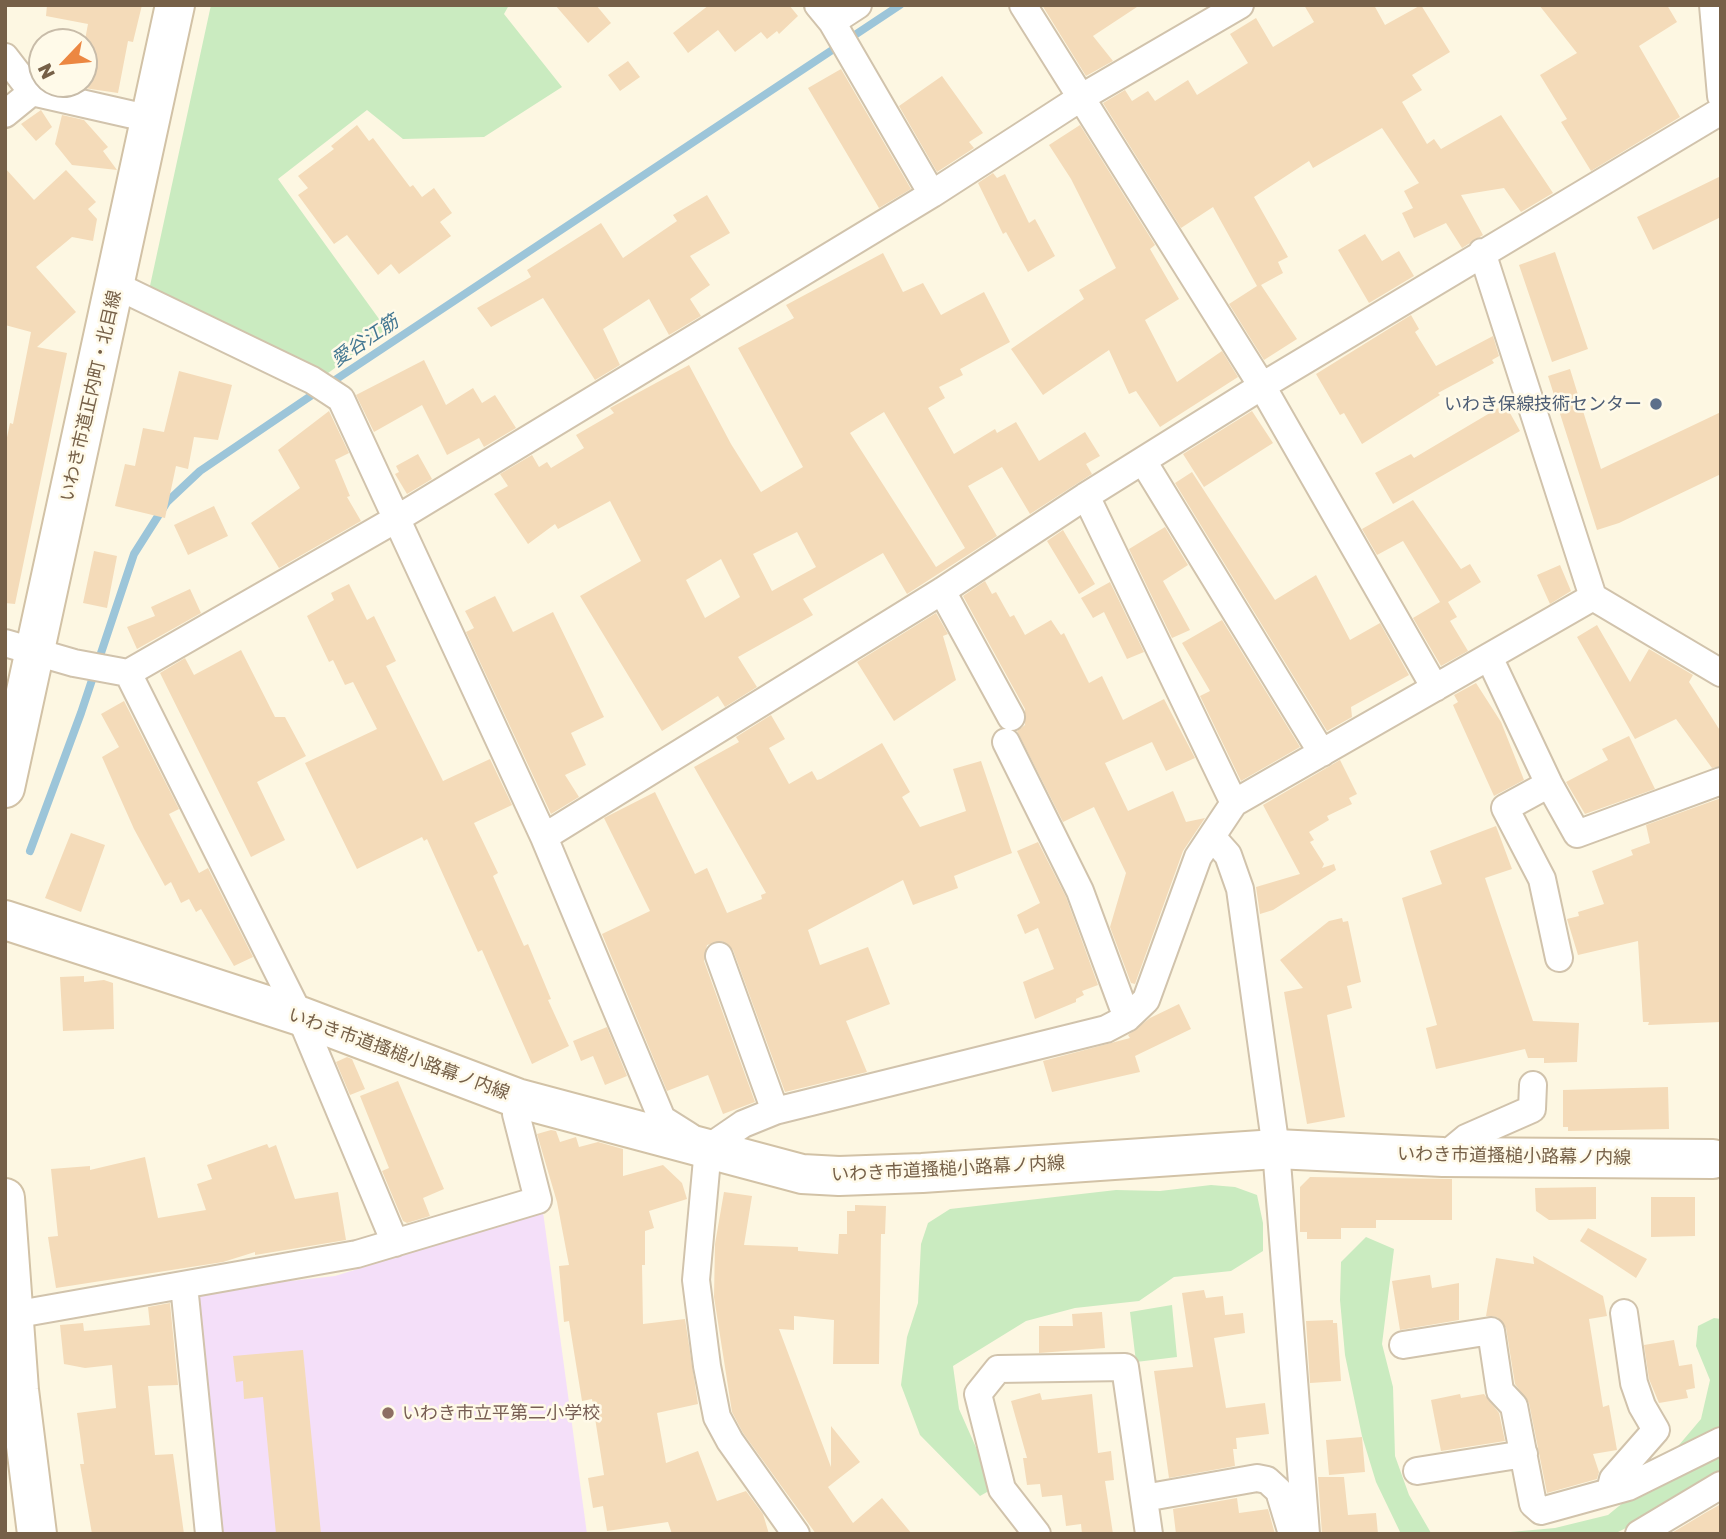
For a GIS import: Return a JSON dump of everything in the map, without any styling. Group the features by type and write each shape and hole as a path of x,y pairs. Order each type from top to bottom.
{"street":[{"name":"いわき市道正内町・北目線","path":"5,788 19,647 117,286 130,209 175,5"},
{"path":"858,5 829,19 932,194"},
{"path":"1023,5 1262,386 1435,688"},
{"path":"19,647 74,663 120,672 398,518 932,194 1082,97 1240,5"},
{"path":"1713,5 1721,96"},
{"path":"5,57 28,87"},
{"path":"5,114 28,95"},
{"path":"58,98 151,119"},
{"path":"544,837 942,591 1086,496 1262,386 1721,111"},
{"path":"1482,252 1593,597 1721,673"},
{"path":"117,286 312,380 341,399 544,837 662,1119 708,1148"},
{"path":"1143,461 1322,753"},
{"path":"1086,496 1234,803"},
{"path":"942,591 1008,729 1080,891 1127,1018"},
{"path":"708,1148 743,1124 775,1111 1106,1029 1127,1018 1146,1000 1190,876 1234,803 1593,597"},
{"path":"1489,657 1549,785 1577,834 1721,781"},
{"path":"120,672 300,1016 395,1242"},
{"path":"1549,785 1505,808 1542,880 1559,958"},
{"path":"1212,837 1228,855 1241,889 1276,1149 1306,1534"},
{"name":"いわき市道搔槌小路幕ノ内線","path":"5,920 300,1016 517,1098 802,1174 839,1176 1276,1149 1443,1157 1717,1159"},
{"path":"719,956 775,1111"},
{"path":"1443,1157 1466,1138 1532,1109 1532,1085"},
{"path":"13,1315 357,1254 538,1200 516,1114 517,1098"},
{"path":"708,1148 696,1280 707,1366 717,1417 730,1441 796,1534"},
{"path":"5,1198 13,1315 15,1443 37,1534"},
{"path":"184,1285 209,1534"},
{"path":"1610,1491 1613,1479 1656,1430 1642,1406 1634,1383 1624,1313"},
{"path":"1403,1345 1491,1331 1500,1391 1514,1406 1533,1504 1541,1510 1628,1487 1721,1441"},
{"path":"1037,1534 1002,1489 978,1394 998,1368 1125,1367 1149,1534"},
{"path":"1417,1471 1524,1454"},
{"path":"1144,1498 1257,1478 1267,1480 1279,1491 1292,1534"},
{"path":"1639,1534 1721,1485"}],"shaded area":[{"name":"いわき市立平第二小学校","path":"543,1212 587,1534 218,1534 192,1292 335,1276"}],"green space":[{"path":"211,5 509,5 504,14 562,87 484,137 403,139 367,110 278,179 387,330 324,376 148,295"},
{"path":"1211,1185 1235,1187 1257,1195 1263,1223 1263,1251 1231,1271 1174,1277 1139,1301 1075,1308 1026,1321 953,1366 959,1409 994,1488 980,1496 920,1435 901,1385 907,1337 918,1303 921,1244 928,1223 950,1209 1116,1190 1160,1191"},
{"path":"1366,1237 1394,1249 1382,1344 1393,1387 1395,1456 1409,1495 1431,1533 1435,1534 1401,1534 1376,1482 1362,1436 1345,1355 1340,1300 1341,1262"},
{"path":"1172,1305 1177,1357 1136,1362 1130,1312"},
{"path":"1714,1318 1721,1319 1720,1470 1638,1522 1614,1534 1488,1534 1555,1528 1608,1515 1646,1484 1701,1419 1710,1380 1696,1346 1698,1326"}],"building":[{"path":"47,5 142,5 133,42 128,41 118,93 98,90 98,28 87,28 88,24 46,16"},
{"path":"555,5 596,5 611,23 588,43"},
{"path":"709,5 789,5 798,16 779,34 777,31 767,39 761,32 735,52 718,30 688,53 673,33"},
{"path":"1042,5 1140,5 1093,36 1113,61 1086,76"},
{"path":"1304,5 1374,5 1385,25 1421,5 1450,52 1412,75 1422,90 1402,102 1427,144 1434,139 1441,149 1501,115 1553,193 1521,212 1504,188 1461,195 1483,235 1462,248 1446,223 1414,238 1402,213 1413,208 1404,191 1419,183 1382,128 1313,168 1309,161 1254,197 1288,257 1278,262 1283,273 1261,285 1297,339 1264,360 1229,304 1257,286 1213,207 1181,228 1103,103 1125,90 1132,101 1148,91 1155,101 1188,80 1197,95 1248,63 1230,34 1256,18 1273,47 1314,22"},
{"path":"1539,5 1667,5 1677,22 1639,46 1680,117 1591,171 1561,122 1567,119 1540,75 1577,53"},
{"path":"628,61 640,77 620,91 608,75"},
{"path":"841,69 911,189 879,208 808,88"},
{"path":"942,76 983,133 969,142 974,148 937,172 899,106"},
{"path":"41,110 52,127 36,141 21,124"},
{"path":"62,115 84,120 108,147 103,151 117,170 72,165 55,144"},
{"path":"357,125 369,141 373,138 410,187 413,185 422,197 434,188 452,213 440,222 451,236 399,274 391,264 378,275 347,235 334,244 298,195 308,188 298,176 334,149 331,146"},
{"path":"1080,125 1155,245 1150,249 1179,299 1145,320 1177,382 1222,351 1238,377 1160,427 1136,391 1129,394 1109,350 1043,395 1011,349 1084,299 1079,290 1116,268 1071,179 1049,145"},
{"path":"5,168 34,200 66,170 96,202 88,209 97,219 93,241 72,237 36,267 76,312 37,347 67,353 15,604 5,603 5,447 10,423 13,424 31,332 5,325"},
{"path":"993,173 997,178 1005,174 1029,223 1035,219 1055,256 1028,272 1006,232 1003,234 978,183"},
{"path":"1721,176 1721,217 1653,250 1637,217"},
{"path":"707,195 730,233 690,256 710,285 690,299 701,316 669,335 649,299 603,329 620,365 595,380 543,298 491,327 477,308 531,277 527,270 601,223 623,258 677,221 673,215"},
{"path":"1365,234 1382,261 1399,251 1414,276 1369,303 1338,250"},
{"path":"1555,252 1588,349 1552,362 1519,265"},
{"path":"883,253 903,292 923,283 941,315 984,292 1010,342 960,369 963,375 939,387 945,398 928,408 954,454 995,429 997,433 1016,422 1039,461 1085,432 1100,456 1086,464 1092,474 1030,514 1002,467 968,486 997,536 907,594 883,553 803,599 813,615 738,657 757,687 725,707 718,696 662,731 580,596 641,561 610,501 558,529 555,524 528,544 494,494 508,486 500,474 532,455 539,467 547,462 551,468 584,448 576,435 614,413 610,408 689,365 731,444 761,492 803,467 738,348 794,318 786,305","holes":["884,412 965,548 936,567 850,433","797,532 816,567 772,591 753,554","721,559 740,597 705,618 686,580"]},
{"path":"1411,315 1419,329 1415,332 1436,366 1493,336 1499,356 1492,360 1494,363 1438,393 1440,395 1362,444 1344,413 1340,415 1316,374"},
{"path":"424,360 446,405 473,388 482,403 495,395 516,428 484,447 479,438 447,455 422,405 374,432 356,395"},
{"path":"1570,369 1601,469 1721,412 1721,474 1619,523 1597,530 1548,376"},
{"path":"179,371 232,385 218,440 194,437 188,469 176,466 165,518 115,506 125,464 135,466 143,428 164,432"},
{"path":"1505,404 1520,431 1393,504 1375,473 1411,454 1414,458"},
{"path":"329,411 349,453 335,460 350,496 347,497 361,521 279,568 251,523 300,488 278,450"},
{"path":"1252,411 1273,443 1204,487 1183,454"},
{"path":"418,454 432,479 407,494 395,474 399,472 396,466"},
{"path":"1192,472 1275,600 1316,575 1350,640 1380,623 1409,675 1351,707 1352,717 1327,731 1175,483"},
{"path":"1413,500 1461,569 1470,564 1481,582 1448,602 1457,617 1450,621 1468,651 1441,666 1413,618 1440,602 1403,541 1377,555 1362,529"},
{"path":"214,506 228,536 188,555 174,525"},
{"path":"1165,527 1188,565 1163,581 1190,630 1172,638 1129,549"},
{"path":"1063,530 1095,584 1079,594 1047,541"},
{"path":"94,551 117,556 107,608 83,603"},
{"path":"1560,565 1571,591 1550,604 1537,575"},
{"path":"985,581 992,594 996,592 1010,617 1014,615 1025,635 1051,620 1061,635 1064,633 1089,683 1102,676 1123,720 1164,699 1195,758 1166,771 1152,742 1105,763 1128,811 1173,791 1186,822 1205,818 1183,851 1135,984 1131,983 1110,927 1126,873 1094,807 1063,822 1017,731 1025,725 1025,709 963,596"},
{"path":"1110,582 1144,652 1127,659 1104,612 1093,618 1081,598"},
{"path":"349,584 367,620 374,616 396,661 386,666 443,781 490,759 512,805 474,823 498,873 493,876 524,946 528,944 551,999 548,1000 569,1046 532,1064 482,950 478,952 427,839 424,841 422,837 357,869 305,763 377,729 353,682 345,685 333,660 329,662 307,616 334,600 331,593"},
{"path":"190,589 201,613 137,649 127,627 155,616 151,607"},
{"path":"495,596 513,632 553,612 604,717 571,733 586,765 565,775 579,797 551,814 466,632 474,628 465,611"},
{"path":"936,613 948,634 943,636 956,680 894,721 857,662"},
{"path":"1222,620 1300,747 1241,781 1200,696 1210,691 1182,643"},
{"path":"1597,625 1630,682 1649,649 1693,675 1689,682 1721,732 1721,766 1712,768 1676,719 1635,739 1577,637"},
{"path":"241,650 275,717 285,717 306,756 257,782 285,840 251,857 160,673 185,658 194,675"},
{"path":"1476,683 1501,722 1524,780 1494,796 1453,705 1458,702 1454,695"},
{"path":"124,701 179,809 169,814 199,873 208,868 253,957 234,966 201,909 196,912 189,899 181,903 171,882 165,886 134,829 102,757 119,747 101,714"},
{"path":"771,715 785,739 769,748 789,784 812,771 817,780 821,779 882,743 910,792 902,797 920,827 966,811 953,769 981,761 1012,853 954,876 958,888 913,905 903,880 808,930 820,965 868,947 890,1004 846,1021 867,1072 785,1092 733,950 722,941 707,945 704,961 755,1102 723,1114 708,1075 667,1091 602,934 650,911 604,818 655,792 695,874 707,868 727,913 762,899 761,895 766,893 694,767 739,742 736,737"},
{"path":"1629,736 1655,789 1585,814 1566,782 1608,760 1602,749"},
{"path":"1340,760 1357,794 1349,798 1352,804 1327,816 1329,820 1309,832 1314,840 1310,842 1324,864 1322,868 1334,864 1336,870 1273,910 1260,914 1256,887 1300,874 1263,805"},
{"path":"1721,798 1721,1022 1648,1025 1649,1022 1643,1022 1638,941 1578,955 1567,919 1579,916 1578,912 1604,904 1592,871 1633,855 1631,850 1650,843 1646,825"},
{"path":"1496,826 1512,869 1485,878 1533,1021 1579,1023 1577,1062 1544,1063 1544,1058 1528,1058 1525,1049 1436,1069 1426,1028 1437,1025 1402,898 1442,884 1430,851"},
{"path":"71,833 105,845 81,912 45,898"},
{"path":"1038,842 1066,897 1098,985 1082,991 1084,995 1076,999 1076,1002 1035,1019 1023,982 1054,969 1038,928 1025,934 1017,915 1040,903 1017,851"},
{"path":"1342,918 1343,922 1348,921 1361,982 1347,986 1352,1008 1327,1015 1345,1117 1307,1124 1284,992 1303,988 1280,960 1329,921"},
{"path":"84,976 84,982 104,980 113,983 114,1029 63,1031 60,977"},
{"path":"1179,1004 1191,1029 1135,1056 1140,1072 1052,1092 1043,1061 1130,1038 1128,1035 1150,1018"},
{"path":"607,1027 627,1076 605,1085 593,1056 581,1061 573,1041"},
{"path":"347,1057 352,1059 365,1089 350,1095 336,1062"},
{"path":"398,1081 444,1189 423,1198 430,1216 407,1223 403,1221 382,1171 389,1168 360,1096"},
{"path":"1668,1087 1669,1129 1568,1131 1568,1127 1563,1127 1563,1090"},
{"path":"556,1131 560,1142 576,1137 579,1147 598,1142 623,1149 623,1176 663,1165 682,1183 687,1199 649,1211 654,1228 645,1231 645,1265 642,1265 643,1324 685,1319 698,1404 657,1413 666,1463 698,1451 717,1501 746,1491 763,1514 769,1534 672,1534 668,1522 607,1531 603,1506 593,1508 588,1478 604,1475 592,1399 582,1401 569,1321 564,1322 559,1266 569,1265 557,1202 537,1134"},
{"path":"267,1144 269,1148 276,1145 295,1199 338,1192 346,1240 255,1255 255,1252 223,1262 56,1288 48,1237 58,1236 51,1169 90,1166 90,1170 145,1157 158,1218 206,1210 197,1184 212,1179 207,1165"},
{"path":"1310,1177 1452,1179 1452,1220 1376,1220 1376,1228 1341,1228 1341,1239 1307,1239 1307,1232 1300,1232 1300,1187"},
{"path":"1596,1187 1596,1219 1549,1220 1536,1211 1535,1188"},
{"path":"724,1192 752,1196 744,1245 798,1247 798,1251 838,1254 839,1234 847,1234 847,1211 855,1211 855,1205 886,1206 885,1234 881,1234 879,1364 833,1364 834,1320 794,1316 794,1330 779,1329 831,1467 831,1426 860,1462 828,1487 853,1523 882,1498 912,1534 816,1534 743,1433 732,1412 714,1297 715,1244"},
{"path":"1651,1197 1695,1197 1695,1236 1651,1237"},
{"path":"1588,1228 1647,1259 1636,1278 1580,1241"},
{"path":"1533,1256 1603,1296 1607,1316 1589,1319 1603,1407 1609,1405 1617,1450 1593,1454 1599,1472 1597,1479 1547,1493 1529,1403 1515,1384 1506,1328 1497,1317 1486,1316 1496,1258 1534,1264"},
{"path":"1430,1275 1432,1288 1459,1283 1459,1320 1400,1330 1392,1281"},
{"path":"1204,1290 1206,1298 1223,1296 1225,1315 1243,1313 1245,1333 1214,1338 1226,1408 1265,1403 1269,1434 1236,1438 1237,1449 1233,1449 1235,1466 1169,1478 1154,1371 1193,1367 1182,1293"},
{"path":"170,1303 178,1385 148,1386 155,1455 173,1454 184,1534 92,1534 80,1464 84,1464 77,1413 116,1408 112,1365 85,1368 64,1364 60,1325 83,1323 84,1331 150,1325 148,1307"},
{"path":"1102,1312 1105,1348 1039,1353 1039,1326 1073,1326 1072,1314"},
{"path":"1333,1320 1333,1323 1337,1323 1341,1381 1310,1383 1306,1321"},
{"path":"1674,1340 1679,1366 1692,1364 1695,1388 1686,1390 1688,1398 1659,1403 1649,1379 1644,1345"},
{"path":"303,1350 321,1534 276,1534 263,1397 244,1399 243,1381 236,1382 233,1356"},
{"path":"1040,1393 1042,1400 1092,1394 1098,1453 1111,1451 1114,1480 1105,1481 1113,1534 1082,1534 1081,1524 1066,1526 1062,1495 1042,1497 1040,1484 1027,1485 1023,1458 1027,1458 1011,1401"},
{"path":"1460,1394 1461,1398 1484,1394 1499,1413 1505,1441 1441,1451 1431,1400"},
{"path":"1362,1437 1365,1472 1329,1475 1326,1440"},
{"path":"1318,1477 1344,1477 1348,1515 1376,1513 1378,1534 1322,1534"},
{"path":"1237,1498 1239,1513 1268,1509 1275,1534 1176,1534 1173,1509"},
{"path":"1721,1504 1721,1534 1670,1534 1705,1513"}],"waterway":[{"name":"愛谷江筋","path":"329,384 900,5"},
{"name":"愛谷江筋","path":"30,851 81,713 134,554 167,502 200,471 318,391"}],"place":[{"name":"いわき保線技術センター","path":"1656,404"},
{"name":"いわき市立平第二小学校","path":"388,1413"}]}
